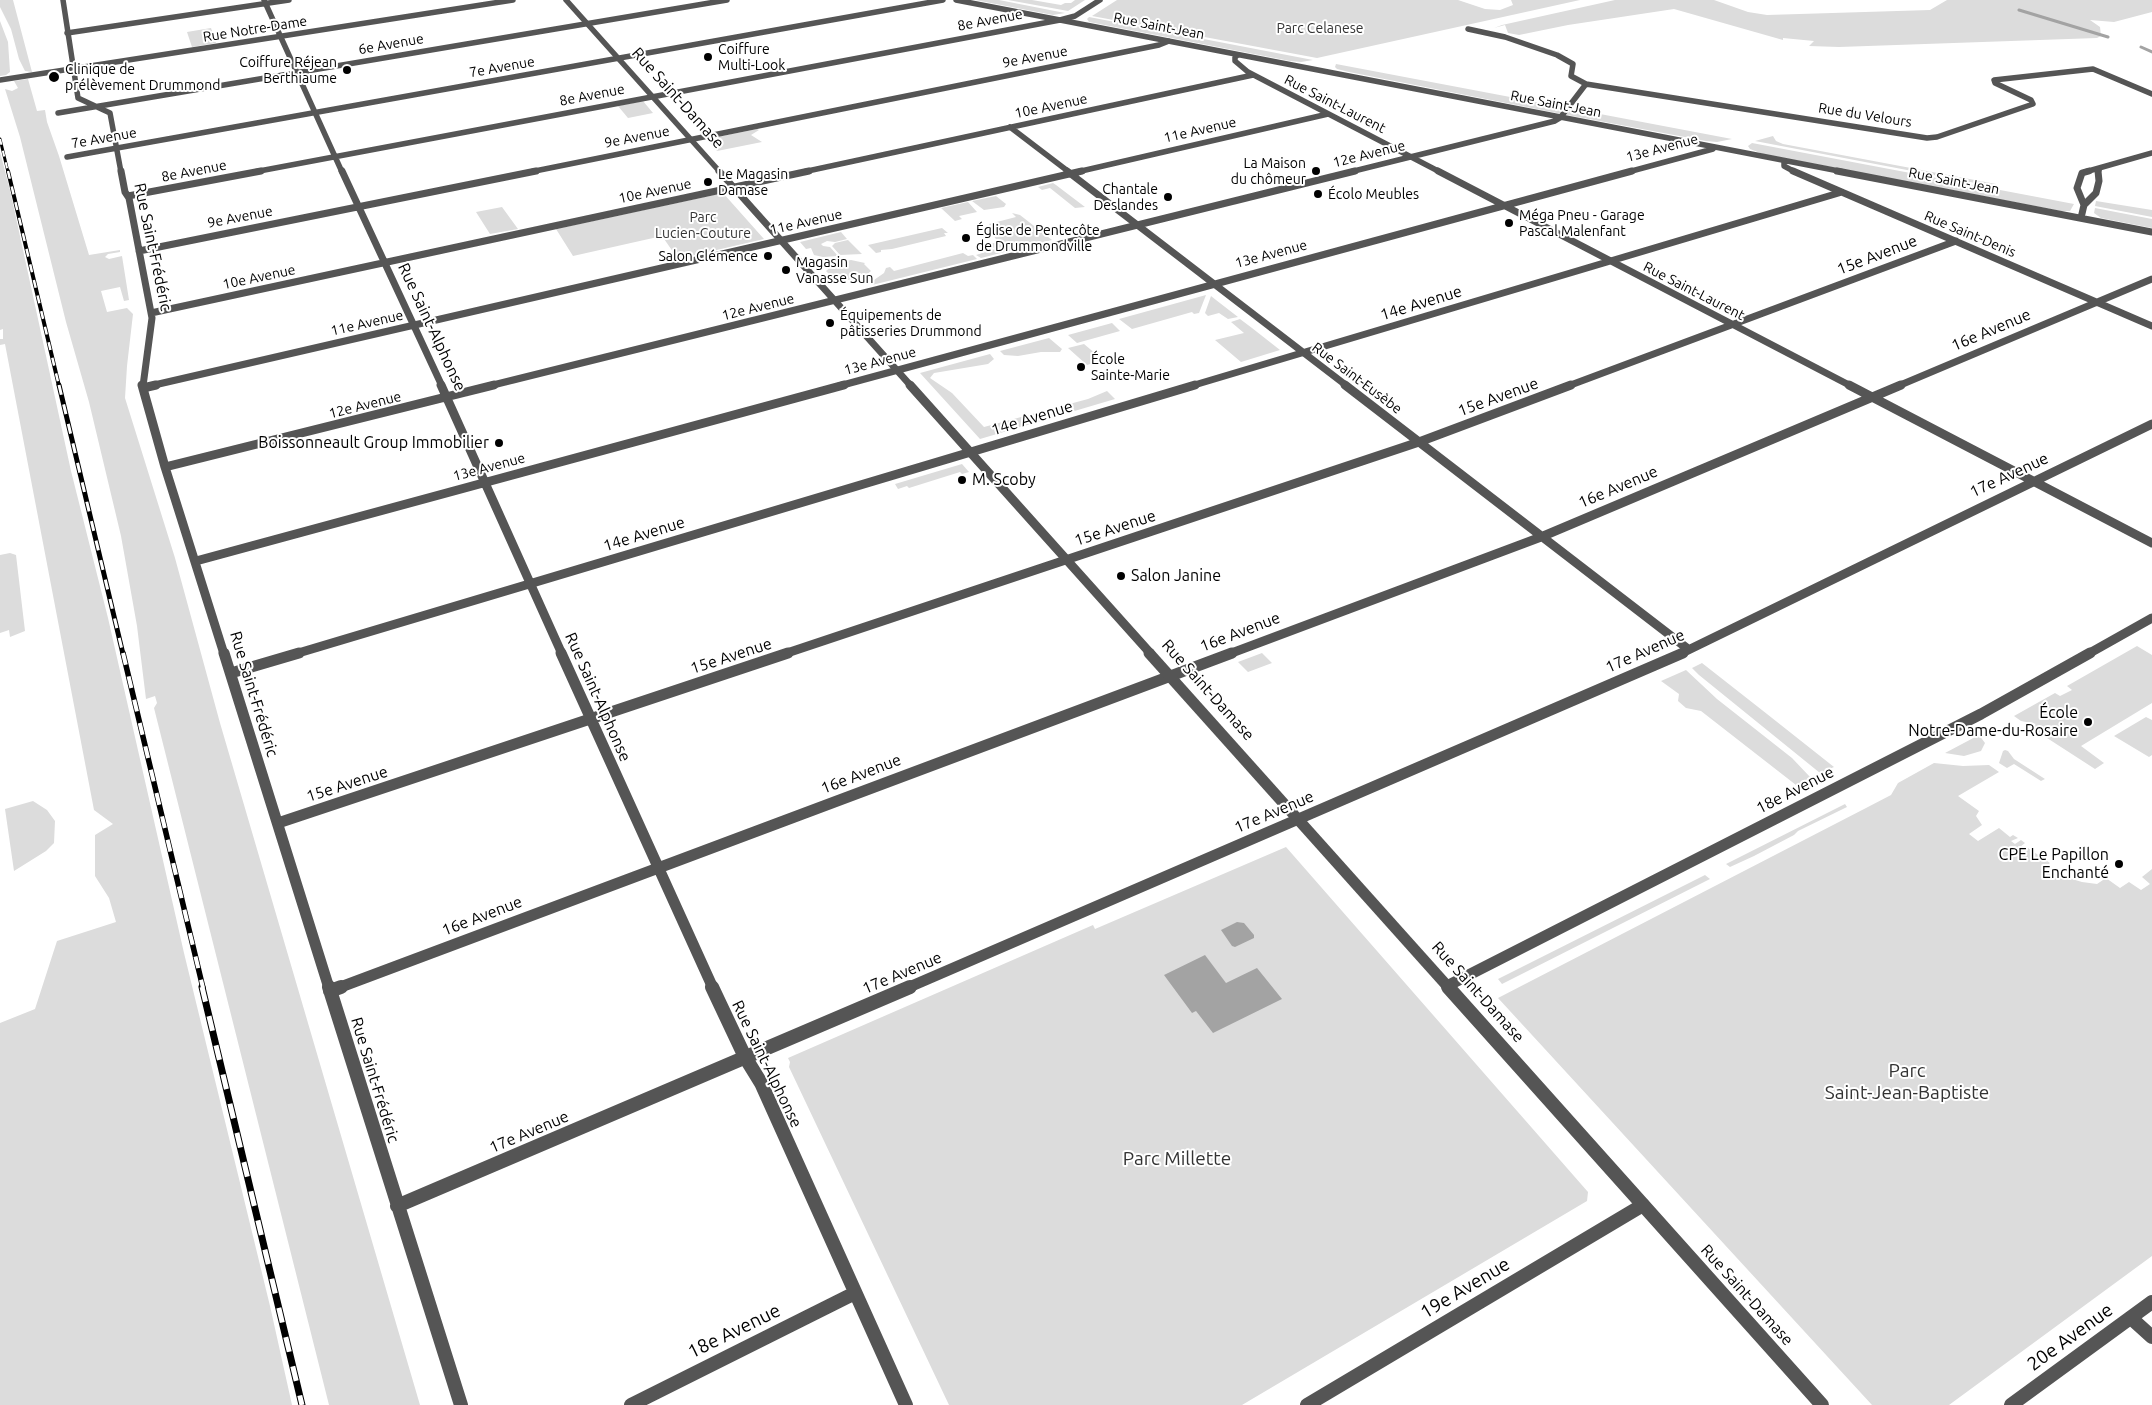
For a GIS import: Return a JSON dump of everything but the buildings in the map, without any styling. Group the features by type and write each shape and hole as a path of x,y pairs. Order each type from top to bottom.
{"street":[{"name":"Rue Saint-Frédéric","path":"63,0 78,98 110,113 152,318 142,381 165,467 460,1405"},
{"path":"67,32 289,0"},
{"name":"Rue Notre-Dame","path":"0,80 513,0"},
{"name":"Rue Saint-Damase","path":"566,0 1822,1405"},
{"name":"6e Avenue","path":"58,113 727,0"},
{"name":"7e Avenue","path":"66,157 943,0"},
{"name":"Rue Saint-Jean","path":"956,0 2152,232"},
{"path":"1060,20 1075,16 1100,0"},
{"name":"Rue Saint-Alphonse","path":"265,2 412,326 447,397 590,719 744,1057 761,1083 906,1405"},
{"name":"8e Avenue","path":"128,196 1060,20"},
{"path":"1468,28 1505,37 1557,55 1573,64 1571,76 1586,84 1560,118"},
{"name":"9e Avenue","path":"139,251 1159,45 1170,40"},
{"name":"Rue Saint-Laurent","path":"1238,55 1234,59 1236,63 1253,75 2152,543"},
{"name":"Rue du Velours","path":"1586,84 1927,138 1937,137 2032,104 2031,100 1995,83 1994,80 2093,69 2152,94"},
{"name":"10e Avenue","path":"151,313 1253,75"},
{"name":"11e Avenue","path":"143,388 1328,114"},
{"name":"12e Avenue","path":"165,467 1555,121 1560,118"},
{"name":"Rue Saint-Eusèbe","path":"1010,127 1302,354 1688,649"},
{"name":"13e Avenue","path":"196,561 1716,148"},
{"path":"2084,204 2078,191 2080,175 2084,171 2152,153"},
{"name":"Rue Saint-Denis","path":"1784,161 1784,166 1792,171 2152,326"},
{"path":"2081,218 2084,204 2096,193 2098,171 2100,168"},
{"name":"14e Avenue","path":"231,673 1842,192"},
{"name":"15e Avenue","path":"278,823 1419,442 1956,241"},
{"name":"16e Avenue","path":"330,991 1541,537 2152,279"},
{"name":"17e Avenue","path":"397,1206 1300,819 1688,649 2152,424"},
{"name":"18e Avenue","path":"1448,986 1981,714 2152,618"},
{"name":"19e Avenue","path":"1307,1405 1643,1205"},
{"name":"18e Avenue","path":"631,1405 856,1293"},
{"name":"20e Avenue","path":"2011,1405 2152,1302"},
{"path":"2131,1318 2152,1337"}],"green space":[{"path":"0,0 13,0 32,72 25,71 19,59 11,29 0,7"},
{"path":"975,0 999,0 1065,13 1053,15"},
{"path":"1008,0 1032,0 1061,5 1075,0 1085,0 1068,11"},
{"name":"Parc Celanese","path":"1117,0 1458,0 1485,9 1500,10 1513,5 1511,0 1580,0 1317,58 1092,16"},
{"path":"1615,0 1714,0 1748,12 1767,15 1930,10 1947,0 2152,0 2152,12 2114,22 2090,20 2100,27 2101,36 2097,38 1839,47 1809,46 1814,41 1783,38 1783,40 1674,9 1568,25 1519,35 1508,33 1505,25 1494,28 1502,25"},
{"path":"1089,17 1313,60 1290,61 1089,22 1087,19"},
{"path":"0,21 8,42 10,72 0,76"},
{"path":"211,28 216,43 192,47 187,32"},
{"path":"1336,64 1732,139 1717,142 1706,141 1562,114 1349,72 1337,69 1335,67"},
{"path":"28,79 37,111 45,110 47,122 89,255 120,250 120,252 108,254 105,257 109,259 122,256 129,300 124,301 120,287 101,291 107,312 127,308 133,314 125,398 175,558 220,723 420,1405 329,1405 154,708 157,703 155,696 146,699 137,626 121,536 89,402 66,322 20,137 5,89 12,91 18,88 14,81"},
{"path":"643,101 653,113 628,118 618,106"},
{"path":"759,130 751,135 762,142 717,151 707,139"},
{"path":"1773,136 1776,141 1783,144 1996,184 1996,187 1755,141"},
{"path":"1752,143 2074,204 2070,211 2061,211 1763,154 1750,149 1748,146"},
{"path":"0,152 10,190 71,471 108,618 184,953 270,1306 292,1405 0,1405 0,1023 35,1009 57,941 116,922 109,898 95,876 95,835 113,824 94,810 5,344 0,345 0,339 3,339 3,329 0,330"},
{"path":"1053,183 1085,207 1075,208 1050,188 1042,190 1038,187"},
{"name":"Parc Lucien-Couture","path":"723,193 764,239 678,259 662,236 573,256 556,229"},
{"path":"996,196 1006,204 1004,207 984,210 972,201"},
{"path":"2096,201 2152,210 2152,217 2095,206"},
{"path":"968,202 977,212 959,216 962,219 955,221 941,208"},
{"path":"502,207 518,229 490,234 476,212"},
{"path":"2095,208 2152,219 2152,228 2101,218 2094,213"},
{"path":"1012,213 1020,215 1052,240 981,258 976,255 995,249 990,244 998,242 986,230 993,228 989,224 1016,217"},
{"path":"942,228 948,233 944,233 946,236 881,250 881,252 876,253 868,245"},
{"path":"841,232 847,239 835,242 827,241 821,244 830,247 838,256 823,257 814,255 811,248 806,249 800,242"},
{"path":"848,240 862,254 840,255 832,246 835,243"},
{"path":"963,253 968,256 973,255 977,259 872,285 874,280 884,273 886,268 890,267 894,271"},
{"path":"851,260 865,263 871,271 864,277 849,280 833,278 826,271 836,263"},
{"path":"1206,295 1199,313 1194,314 1192,312 1132,329 1119,319"},
{"path":"1211,296 1238,317 1228,319 1219,313 1208,316 1205,313"},
{"path":"1240,319 1280,350 1241,362 1215,340 1244,333 1231,322"},
{"path":"1112,323 1120,331 1077,343 1068,335"},
{"path":"1049,338 1062,349 1060,352 1041,352 1018,356 1004,355 1000,351"},
{"path":"1084,344 1103,360 1087,365 1068,348"},
{"path":"990,354 994,359 988,364 934,373 930,378 952,393 984,427 1088,399 1107,391 1115,399 980,439 920,373"},
{"path":"962,464 969,472 962,474 960,472 909,488 907,486 898,489 895,484"},
{"path":"10,553 16,555 25,631 10,637 9,630 0,633 0,555"},
{"name":"École Notre-Dame-du-Rosaire","path":"2137,646 2152,655 2152,703 2081,746 2104,763 2095,769 2030,727 2036,724 2021,721 2014,716 2055,693 2060,696 2072,690 2067,686"},
{"path":"1262,653 1272,663 1248,672 1238,662"},
{"path":"1702,663 1834,767 1820,773 1692,668"},
{"path":"1686,670 1717,699 1792,758 1811,778 1796,785 1701,711 1686,708 1678,701 1679,694 1661,681"},
{"path":"2146,717 2152,720 2152,755 2149,757 2114,736"},
{"path":"1979,735 1985,743 1981,751 1964,756 1945,753"},
{"path":"2005,750 2014,759 2045,779 2041,781 2014,764 2007,768 1999,763"},
{"name":"Parc Saint-Jean-Baptiste","path":"1934,763 1963,766 1989,765 1999,772 1958,796 1979,811 1976,816 1982,825 1969,834 1978,841 1999,828 2010,837 2013,835 2018,838 2011,841 2015,844 2021,840 2025,843 2020,847 2025,851 2028,848 2050,863 2042,870 2082,882 2097,884 2106,878 2120,888 2129,882 2141,890 2150,884 2142,877 2152,869 2152,1256 1949,1405 1872,1405 1498,998 1891,795 1898,783"},
{"path":"33,801 47,810 55,821 54,843 46,851 14,871 5,809"},
{"path":"1845,804 1847,807 1798,831 1794,835 1754,856 1730,867 1726,864"},
{"name":"Parc Millette","path":"1286,847 1588,1192 1587,1201 1242,1405 949,1405 789,1067 790,1062 788,1058 1093,925 1095,929"},
{"path":"1705,875 1710,879 1502,984 1498,979"}],"shaded area":[{"path":"1237,922 1244,923 1254,935 1254,938 1235,947 1232,946 1221,930"},
{"path":"1205,955 1226,983 1257,968 1282,999 1213,1033 1196,1011 1192,1013 1164,975"}],"waterway":[{"path":"2019,10 2108,37"},
{"path":"2141,47 2152,52"}],"railway":[{"path":"0,139 8,172"},
{"path":"8,171 59,386"},
{"path":"59,385 123,654"},
{"path":"123,653 203,988"},
{"path":"202,987 302,1405"}],"place":[{"name":"Coiffure Multi-Look","path":"708,57"},
{"name":"Coiffure Réjean Berthiaume","path":"347,70"},
{"name":"Clinique de prélèvement Drummond","path":"54,77"},
{"name":"La Maison du chômeur","path":"1316,171"},
{"name":"Le Magasin Damase","path":"708,182"},
{"name":"Écolo Meubles","path":"1318,194"},
{"name":"Chantale Deslandes","path":"1168,197"},
{"name":"Méga Pneu - Garage Pascal Malenfant","path":"1509,223"},
{"name":"Église de Pentecôte de Drummondville","path":"966,238"},
{"name":"Salon Clémence","path":"768,256"},
{"name":"Magasin Vanasse Sun","path":"786,270"},
{"name":"Équipements de pâtisseries Drummond","path":"830,323"},
{"name":"École Sainte-Marie","path":"1081,367"},
{"name":"Boissonneault Group Immobilier","path":"499,443"},
{"name":"M. Scoby","path":"962,480"},
{"name":"Salon Janine","path":"1121,576"},
{"name":"École Notre-Dame-du-Rosaire","path":"2088,722"},
{"name":"CPE Le Papillon Enchanté","path":"2119,864"}]}
